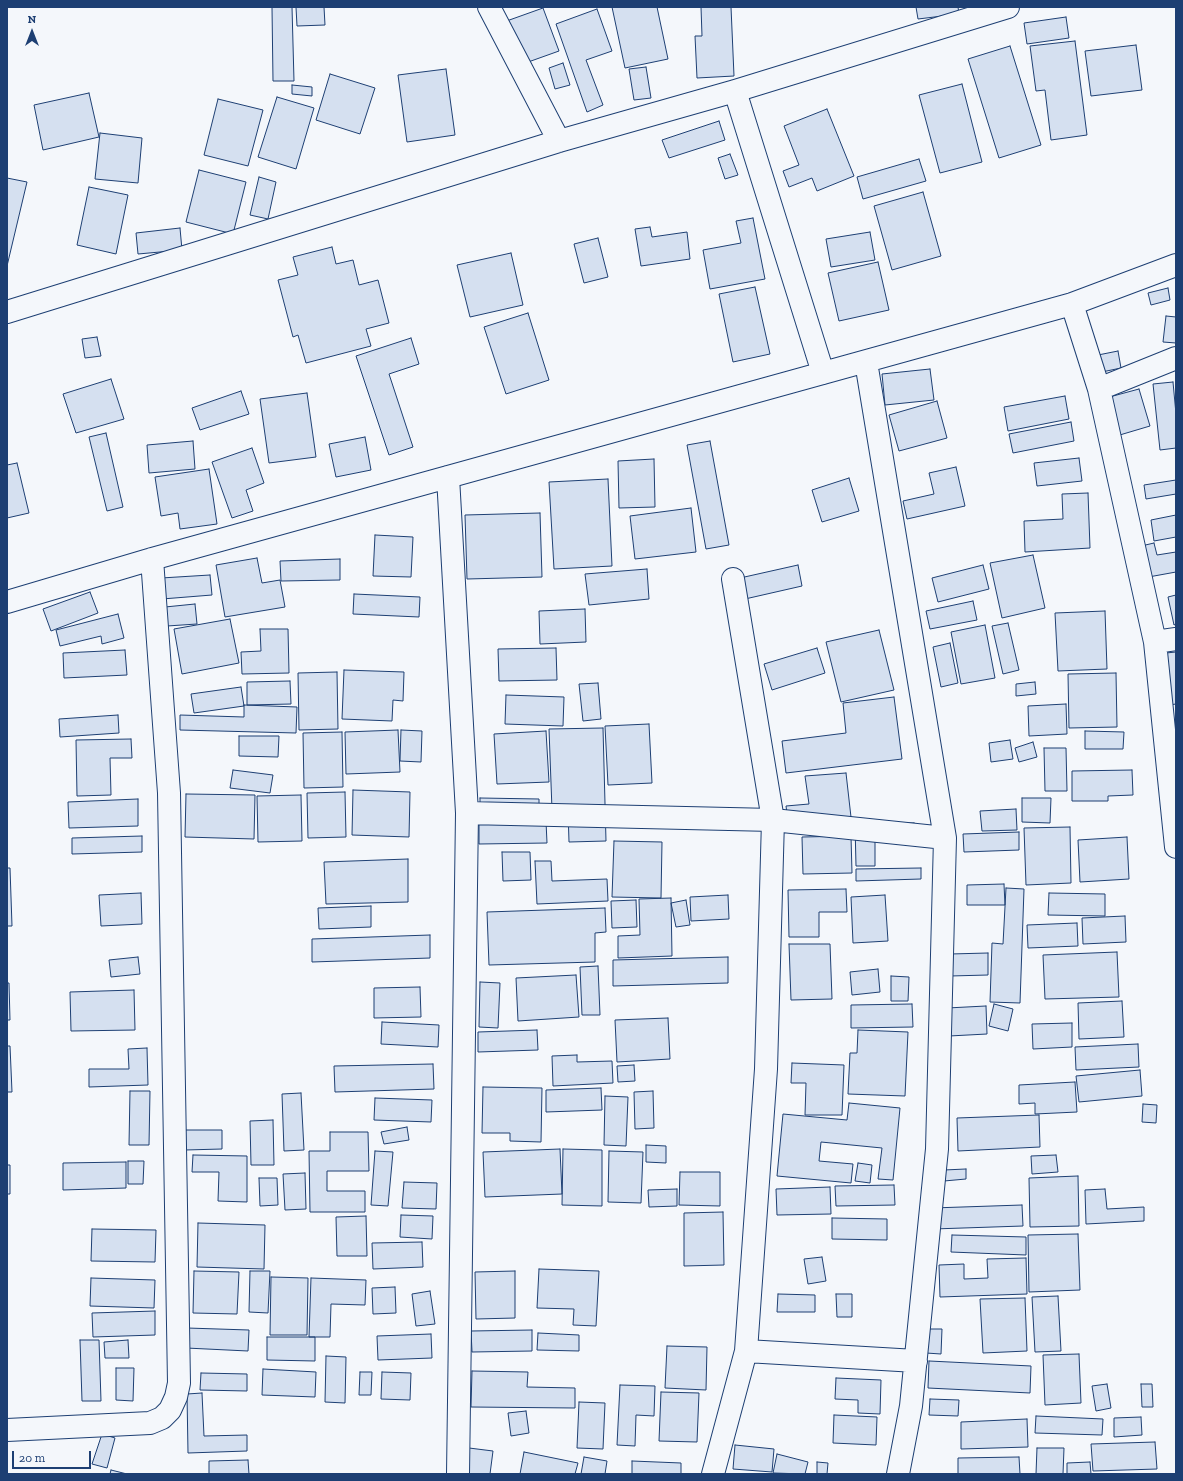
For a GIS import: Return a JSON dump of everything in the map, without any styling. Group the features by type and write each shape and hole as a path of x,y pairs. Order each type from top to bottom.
{"street":[{"path":"489,7 559,141"},
{"path":"7,312 559,141 735,90 1008,7"},
{"path":"735,90 823,373"},
{"path":"7,602 152,559 1072,304 1176,265"},
{"path":"1072,304 1099,389 1166,640 1176,847"},
{"path":"1099,389 1176,358"},
{"path":"866,362 945,838 937,1149 911,1406 898,1474"},
{"path":"448,477 467,813 458,1474"},
{"path":"7,1430 150,1423 162,1418 170,1410 176,1397 179,1383 169,793 152,559"},
{"path":"713,1474 746,1351 766,1069 773,820 734,579"},
{"path":"467,813 773,820 945,838"},
{"path":"746,1351 916,1361"}],"building":[{"path":"272,7 292,7 294,81 273,81"},
{"path":"296,7 324,7 325,25 297,26"},
{"path":"612,7 657,7 668,59 625,68"},
{"path":"701,7 731,7 734,76 697,78 695,36 702,36"},
{"path":"916,7 958,7 959,14 918,19"},
{"path":"543,8 559,51 517,66 501,23"},
{"path":"597,9 612,51 586,60 603,105 587,112 556,24"},
{"path":"1066,17 1069,38 1027,44 1024,23"},
{"path":"1075,41 1087,135 1051,140 1045,90 1036,91 1030,46"},
{"path":"1136,45 1142,90 1091,96 1085,51"},
{"path":"1010,46 1041,145 999,158 968,59"},
{"path":"563,63 570,85 555,89 549,68"},
{"path":"646,67 651,98 634,100 629,69"},
{"path":"446,69 455,135 407,142 398,75"},
{"path":"330,74 375,88 360,134 316,120"},
{"path":"962,84 982,162 940,173 919,95"},
{"path":"292,85 312,87 312,96 292,94"},
{"path":"89,93 99,137 43,150 34,105"},
{"path":"277,97 314,108 296,169 258,157"},
{"path":"218,99 263,110 248,166 204,155"},
{"path":"827,109 854,176 817,191 812,178 789,187 783,171 799,165 784,126"},
{"path":"719,121 725,140 669,158 662,140"},
{"path":"100,133 142,138 138,183 95,179"},
{"path":"730,154 738,175 725,179 718,158"},
{"path":"919,159 926,181 863,199 857,177"},
{"path":"199,170 246,182 233,234 186,222"},
{"path":"259,177 276,182 268,219 250,215"},
{"path":"7,178 27,182 7,266"},
{"path":"89,187 128,195 116,254 77,245"},
{"path":"923,192 941,256 892,270 874,206"},
{"path":"753,218 765,279 710,289 703,250 741,243 736,221"},
{"path":"650,227 652,237 687,232 690,259 641,266 635,229"},
{"path":"180,228 182,250 138,254 136,233"},
{"path":"870,232 875,260 831,267 826,239"},
{"path":"598,238 608,277 584,283 574,244"},
{"path":"332,247 336,264 353,260 359,285 378,280 389,323 366,329 371,346 306,363 298,335 293,337 278,280 298,275 293,257"},
{"path":"511,253 523,305 470,317 457,265"},
{"path":"878,262 889,310 839,321 828,273"},
{"path":"755,287 770,354 733,362 719,294"},
{"path":"1168,288 1170,300 1151,305 1148,293"},
{"path":"528,313 549,380 506,394 484,327"},
{"path":"1166,316 1176,317 1176,343 1163,342"},
{"path":"97,337 101,356 85,358 82,339"},
{"path":"411,338 419,364 389,374 413,447 389,455 356,356"},
{"path":"1118,351 1121,368 1097,373 1093,356"},
{"path":"930,369 934,400 885,405 882,374"},
{"path":"111,379 124,419 76,433 63,394"},
{"path":"1173,382 1176,414 1176,448 1160,450 1153,384"},
{"path":"1139,389 1150,426 1113,437 1102,399"},
{"path":"241,391 249,414 200,430 192,408"},
{"path":"307,393 316,457 269,463 260,399"},
{"path":"1065,396 1069,419 1008,431 1004,407"},
{"path":"937,401 947,438 899,451 889,415"},
{"path":"1071,422 1074,441 1013,453 1009,434"},
{"path":"106,433 123,507 107,511 89,437"},
{"path":"365,437 371,470 336,477 329,444"},
{"path":"193,441 195,469 149,473 147,445"},
{"path":"710,441 729,545 706,549 687,445"},
{"path":"252,448 264,483 246,490 253,511 232,518 212,462"},
{"path":"1079,458 1082,481 1037,486 1034,463"},
{"path":"654,459 655,507 619,508 618,461"},
{"path":"17,463 29,513 7,518 7,465"},
{"path":"956,467 965,506 907,519 903,501 934,494 929,473"},
{"path":"209,469 217,524 180,529 178,513 161,516 155,477"},
{"path":"849,478 859,511 822,522 812,490"},
{"path":"608,479 612,566 554,569 549,482"},
{"path":"1176,480 1176,494 1146,499 1144,485"},
{"path":"1088,493 1090,548 1025,552 1024,521 1063,519 1062,494"},
{"path":"691,508 696,552 635,559 630,516"},
{"path":"540,513 542,577 467,579 465,515"},
{"path":"1176,515 1176,537 1154,541 1151,520"},
{"path":"375,535 413,537 411,577 373,576"},
{"path":"1154,543 1157,555 1176,552 1176,572 1143,578 1137,547"},
{"path":"1033,555 1045,608 1002,618 990,563"},
{"path":"257,558 262,583 280,580 285,607 225,617 216,565"},
{"path":"340,559 340,580 281,581 280,561"},
{"path":"798,565 802,586 745,599 740,578"},
{"path":"983,565 989,589 938,602 932,578"},
{"path":"647,569 649,599 589,605 585,574"},
{"path":"210,575 212,595 162,599 161,578"},
{"path":"90,592 98,613 51,631 43,609"},
{"path":"354,594 420,597 419,617 353,614"},
{"path":"1176,595 1176,624 1174,625 1168,597"},
{"path":"973,601 977,620 930,629 926,611"},
{"path":"195,604 197,624 167,626 165,607"},
{"path":"585,609 586,642 540,644 539,611"},
{"path":"1105,611 1107,669 1058,671 1055,613"},
{"path":"118,614 124,638 102,644 101,636 60,646 56,630"},
{"path":"230,619 239,663 182,674 174,629"},
{"path":"1008,623 1019,670 1003,674 992,626"},
{"path":"985,625 995,678 961,684 951,632"},
{"path":"260,629 288,629 289,673 242,674 241,652 261,651"},
{"path":"879,630 894,690 841,702 826,642"},
{"path":"950,643 958,683 941,687 933,647"},
{"path":"556,648 557,680 499,681 498,649"},
{"path":"817,648 825,673 772,690 764,664"},
{"path":"125,650 127,675 64,678 63,653"},
{"path":"1176,652 1176,704 1169,705 1166,653"},
{"path":"344,670 404,672 403,701 393,700 392,721 342,719"},
{"path":"337,672 338,729 299,730 298,673"},
{"path":"1116,673 1117,727 1069,728 1068,674"},
{"path":"290,681 291,704 247,705 247,682"},
{"path":"1035,682 1036,694 1016,696 1016,684"},
{"path":"598,683 601,719 583,721 579,684"},
{"path":"241,687 244,706 194,713 191,694"},
{"path":"506,695 564,697 563,726 505,724"},
{"path":"894,697 902,759 786,773 782,741 846,733 843,703"},
{"path":"1066,704 1067,734 1029,736 1028,706"},
{"path":"244,705 297,707 296,733 180,730 180,715 244,717"},
{"path":"118,715 119,733 60,737 59,719"},
{"path":"649,724 652,783 608,785 605,726"},
{"path":"603,728 606,841 569,842 568,810 552,810 549,729"},
{"path":"398,730 400,772 346,774 345,732"},
{"path":"401,730 422,731 421,762 400,761"},
{"path":"546,731 549,782 497,784 494,734"},
{"path":"1085,731 1124,732 1123,749 1085,749"},
{"path":"342,732 343,787 304,788 303,733"},
{"path":"239,736 279,736 278,757 239,756"},
{"path":"131,739 132,758 110,758 111,795 77,796 76,740"},
{"path":"1010,740 1013,759 991,762 989,743"},
{"path":"1033,742 1037,757 1019,762 1015,748"},
{"path":"1044,748 1066,748 1067,791 1045,791"},
{"path":"233,770 273,775 270,793 230,788"},
{"path":"1132,770 1133,795 1108,796 1108,801 1072,801 1072,771"},
{"path":"846,773 852,826 789,829 786,806 809,804 805,776"},
{"path":"353,790 410,792 409,837 352,835"},
{"path":"345,792 346,837 308,838 307,793"},
{"path":"186,794 255,795 254,839 185,837"},
{"path":"301,795 302,841 258,842 257,796"},
{"path":"480,798 539,799 539,819 480,819"},
{"path":"1022,798 1051,798 1050,823 1022,822"},
{"path":"138,799 138,826 69,828 68,802"},
{"path":"1016,809 1017,830 982,831 980,811"},
{"path":"546,821 547,843 479,844 479,823"},
{"path":"914,823 914,840 875,841 875,866 856,866 855,824"},
{"path":"1070,827 1071,883 1026,885 1024,828"},
{"path":"1019,832 1019,850 964,852 963,834"},
{"path":"142,836 142,852 72,854 72,838"},
{"path":"851,836 852,873 803,874 802,837"},
{"path":"1127,837 1129,879 1080,882 1078,840"},
{"path":"614,841 662,842 661,898 612,897"},
{"path":"502,852 530,852 531,880 503,881"},
{"path":"408,859 408,902 326,904 324,862"},
{"path":"535,861 551,861 552,881 607,879 608,901 537,904"},
{"path":"7,868 10,868 12,926 7,926"},
{"path":"921,868 921,879 856,881 856,869"},
{"path":"1004,884 1005,905 967,905 967,885"},
{"path":"1006,888 1024,889 1020,1003 990,1002 992,943 1003,944"},
{"path":"846,889 847,912 819,912 819,937 789,937 788,890"},
{"path":"141,893 142,924 101,926 99,895"},
{"path":"1049,893 1105,894 1105,916 1048,915"},
{"path":"728,895 729,919 691,921 690,897"},
{"path":"885,895 888,941 853,943 851,897"},
{"path":"671,898 672,956 618,958 618,936 640,935 639,899"},
{"path":"636,900 637,927 612,928 611,901"},
{"path":"686,900 690,925 676,927 671,903"},
{"path":"371,906 371,927 319,929 318,908"},
{"path":"605,908 606,932 595,933 595,962 489,965 487,912"},
{"path":"1125,916 1126,942 1083,944 1082,918"},
{"path":"1077,923 1078,946 1028,948 1027,925"},
{"path":"430,935 430,958 312,962 312,939"},
{"path":"789,944 830,944 832,999 791,1000"},
{"path":"1117,952 1119,997 1045,999 1043,955"},
{"path":"988,953 988,975 950,976 950,954"},
{"path":"138,957 140,974 111,977 109,960"},
{"path":"728,957 728,983 613,986 613,960"},
{"path":"598,966 600,1015 582,1015 580,967"},
{"path":"878,969 880,992 852,995 850,972"},
{"path":"576,975 579,1017 518,1021 516,978"},
{"path":"891,976 909,977 908,1001 891,1001"},
{"path":"480,982 500,983 498,1028 479,1027"},
{"path":"7,983 9,983 10,1020 7,1020"},
{"path":"420,987 421,1017 374,1018 374,988"},
{"path":"134,990 135,1030 71,1031 70,992"},
{"path":"1122,1001 1124,1037 1079,1039 1078,1003"},
{"path":"912,1004 913,1027 851,1028 851,1005"},
{"path":"994,1004 1013,1009 1008,1031 989,1026"},
{"path":"986,1006 987,1034 949,1036 947,1008"},
{"path":"668,1018 670,1059 617,1062 615,1020"},
{"path":"382,1022 439,1025 438,1047 381,1044"},
{"path":"1072,1023 1072,1047 1033,1049 1032,1024"},
{"path":"537,1030 538,1050 478,1052 478,1032"},
{"path":"858,1030 908,1032 905,1096 848,1094 850,1053 857,1053"},
{"path":"1138,1044 1139,1067 1076,1070 1075,1047"},
{"path":"7,1046 10,1046 12,1092 7,1092"},
{"path":"147,1048 148,1085 89,1087 89,1069 129,1069 128,1049"},
{"path":"577,1055 577,1062 612,1061 613,1083 553,1086 552,1056"},
{"path":"792,1063 844,1065 842,1115 805,1115 806,1083 791,1083"},
{"path":"433,1064 434,1089 335,1092 334,1066"},
{"path":"634,1065 635,1081 618,1082 617,1066"},
{"path":"1140,1070 1142,1096 1079,1102 1076,1076"},
{"path":"1075,1082 1077,1112 1035,1114 1035,1103 1019,1104 1019,1085"},
{"path":"483,1087 542,1088 541,1142 510,1141 510,1133 482,1133"},
{"path":"601,1088 602,1110 546,1112 546,1090"},
{"path":"130,1091 150,1091 149,1145 129,1145"},
{"path":"653,1091 654,1128 635,1129 634,1092"},
{"path":"301,1093 304,1150 284,1151 282,1094"},
{"path":"605,1096 628,1097 626,1146 604,1145"},
{"path":"375,1098 432,1100 431,1122 374,1120"},
{"path":"849,1103 900,1108 893,1180 878,1179 882,1148 821,1142 819,1161 853,1164 851,1183 777,1176 783,1114 847,1120"},
{"path":"1143,1104 1157,1105 1156,1123 1142,1122"},
{"path":"1039,1115 1040,1147 958,1151 957,1118"},
{"path":"273,1120 274,1165 251,1165 250,1121"},
{"path":"407,1127 409,1140 384,1144 381,1132"},
{"path":"184,1130 222,1130 222,1149 185,1150"},
{"path":"330,1132 368,1132 369,1171 327,1171 327,1191 365,1191 365,1212 310,1212 309,1151 330,1151"},
{"path":"646,1145 666,1146 666,1163 646,1162"},
{"path":"560,1149 562,1194 485,1197 483,1152"},
{"path":"563,1149 602,1150 602,1206 562,1205"},
{"path":"375,1151 393,1152 388,1206 371,1205"},
{"path":"609,1151 643,1152 641,1203 608,1202"},
{"path":"193,1155 247,1156 247,1202 218,1201 219,1172 192,1172"},
{"path":"1056,1155 1058,1172 1032,1174 1031,1156"},
{"path":"128,1161 144,1161 143,1184 128,1184"},
{"path":"126,1162 126,1188 63,1190 63,1163"},
{"path":"858,1163 872,1165 870,1183 855,1181"},
{"path":"7,1165 10,1165 10,1194 7,1194"},
{"path":"966,1169 966,1179 944,1181 944,1170"},
{"path":"680,1172 720,1172 720,1206 679,1205"},
{"path":"305,1173 306,1209 285,1210 283,1174"},
{"path":"1078,1176 1079,1226 1030,1227 1029,1178"},
{"path":"259,1178 277,1178 278,1205 260,1206"},
{"path":"404,1182 437,1183 436,1209 402,1208"},
{"path":"894,1185 895,1205 836,1206 835,1186"},
{"path":"830,1187 831,1214 777,1215 776,1189"},
{"path":"677,1189 677,1206 649,1207 648,1190"},
{"path":"1105,1189 1107,1209 1144,1207 1144,1221 1086,1224 1085,1190"},
{"path":"1022,1205 1023,1226 933,1229 932,1208"},
{"path":"723,1212 724,1265 684,1266 684,1213"},
{"path":"401,1215 433,1216 432,1239 400,1237"},
{"path":"366,1216 367,1256 337,1256 336,1217"},
{"path":"832,1218 887,1219 887,1240 832,1239"},
{"path":"198,1223 265,1225 264,1269 197,1267"},
{"path":"92,1229 156,1230 155,1262 91,1261"},
{"path":"1078,1234 1080,1290 1029,1292 1028,1235"},
{"path":"952,1235 1026,1237 1026,1255 951,1252"},
{"path":"422,1242 423,1267 373,1269 372,1243"},
{"path":"822,1257 826,1281 808,1284 804,1259"},
{"path":"1026,1258 1027,1294 940,1297 939,1265 964,1264 964,1279 988,1278 987,1259"},
{"path":"539,1269 599,1271 596,1326 573,1325 574,1309 537,1308"},
{"path":"194,1271 239,1272 237,1314 193,1313"},
{"path":"250,1271 270,1271 268,1313 249,1312"},
{"path":"515,1271 515,1318 476,1319 475,1272"},
{"path":"271,1277 308,1278 307,1335 270,1335"},
{"path":"91,1278 155,1280 154,1308 90,1306"},
{"path":"311,1278 366,1280 365,1305 331,1304 330,1337 309,1337"},
{"path":"395,1287 396,1313 373,1314 372,1288"},
{"path":"430,1291 435,1324 416,1326 412,1294"},
{"path":"778,1294 815,1295 815,1312 777,1312"},
{"path":"836,1294 852,1294 852,1317 837,1317"},
{"path":"1058,1296 1061,1351 1035,1352 1032,1297"},
{"path":"1025,1298 1027,1351 983,1353 980,1299"},
{"path":"155,1311 155,1335 93,1337 92,1313"},
{"path":"187,1328 249,1330 248,1351 186,1348"},
{"path":"926,1329 942,1329 941,1354 926,1353"},
{"path":"532,1330 532,1351 472,1352 471,1331"},
{"path":"538,1333 579,1335 579,1351 537,1350"},
{"path":"431,1334 432,1358 378,1360 377,1336"},
{"path":"267,1337 315,1337 315,1361 267,1360"},
{"path":"80,1340 99,1340 101,1401 82,1401"},
{"path":"128,1340 129,1358 105,1358 104,1342"},
{"path":"667,1346 707,1347 706,1390 665,1388"},
{"path":"1079,1354 1081,1403 1045,1405 1043,1355"},
{"path":"326,1356 346,1357 345,1403 325,1402"},
{"path":"929,1361 1031,1366 1030,1393 928,1388"},
{"path":"116,1368 134,1368 133,1401 116,1400"},
{"path":"263,1369 316,1372 315,1397 262,1395"},
{"path":"472,1371 528,1372 527,1387 575,1388 575,1408 471,1407"},
{"path":"360,1372 372,1372 371,1395 359,1395"},
{"path":"382,1372 411,1373 410,1400 381,1399"},
{"path":"201,1373 247,1374 247,1391 200,1390"},
{"path":"836,1378 881,1380 880,1414 858,1413 858,1400 835,1399"},
{"path":"1107,1384 1111,1408 1096,1411 1092,1386"},
{"path":"1141,1384 1152,1384 1153,1407 1142,1407"},
{"path":"620,1385 655,1386 654,1416 636,1415 635,1446 617,1445"},
{"path":"661,1392 699,1393 697,1442 659,1441"},
{"path":"202,1393 204,1436 247,1435 247,1451 188,1453 187,1394"},
{"path":"930,1399 959,1400 958,1416 929,1415"},
{"path":"579,1402 605,1403 603,1449 577,1448"},
{"path":"526,1411 529,1433 511,1436 508,1413"},
{"path":"834,1415 877,1417 876,1445 833,1443"},
{"path":"1036,1416 1103,1419 1102,1435 1035,1433"},
{"path":"1141,1417 1142,1435 1114,1437 1114,1418"},
{"path":"1027,1419 1028,1447 961,1449 961,1422"},
{"path":"102,1434 115,1438 107,1468 92,1464"},
{"path":"1155,1442 1157,1469 1093,1471 1091,1444"},
{"path":"735,1445 774,1449 772,1472 733,1469"},
{"path":"461,1447 493,1451 490,1474 458,1474"},
{"path":"1037,1448 1064,1448 1063,1474 1036,1474"},
{"path":"524,1452 578,1463 575,1474 520,1474"},
{"path":"777,1454 808,1462 805,1474 773,1473"},
{"path":"584,1457 607,1461 605,1474 581,1474"},
{"path":"1019,1457 1020,1474 958,1474 958,1458"},
{"path":"248,1460 249,1474 209,1474 209,1461"},
{"path":"632,1461 681,1463 681,1474 632,1474"},
{"path":"817,1462 828,1463 827,1474 817,1474"},
{"path":"1090,1462 1091,1474 1067,1474 1067,1463"},
{"path":"111,1470 127,1474 110,1474"}]}
